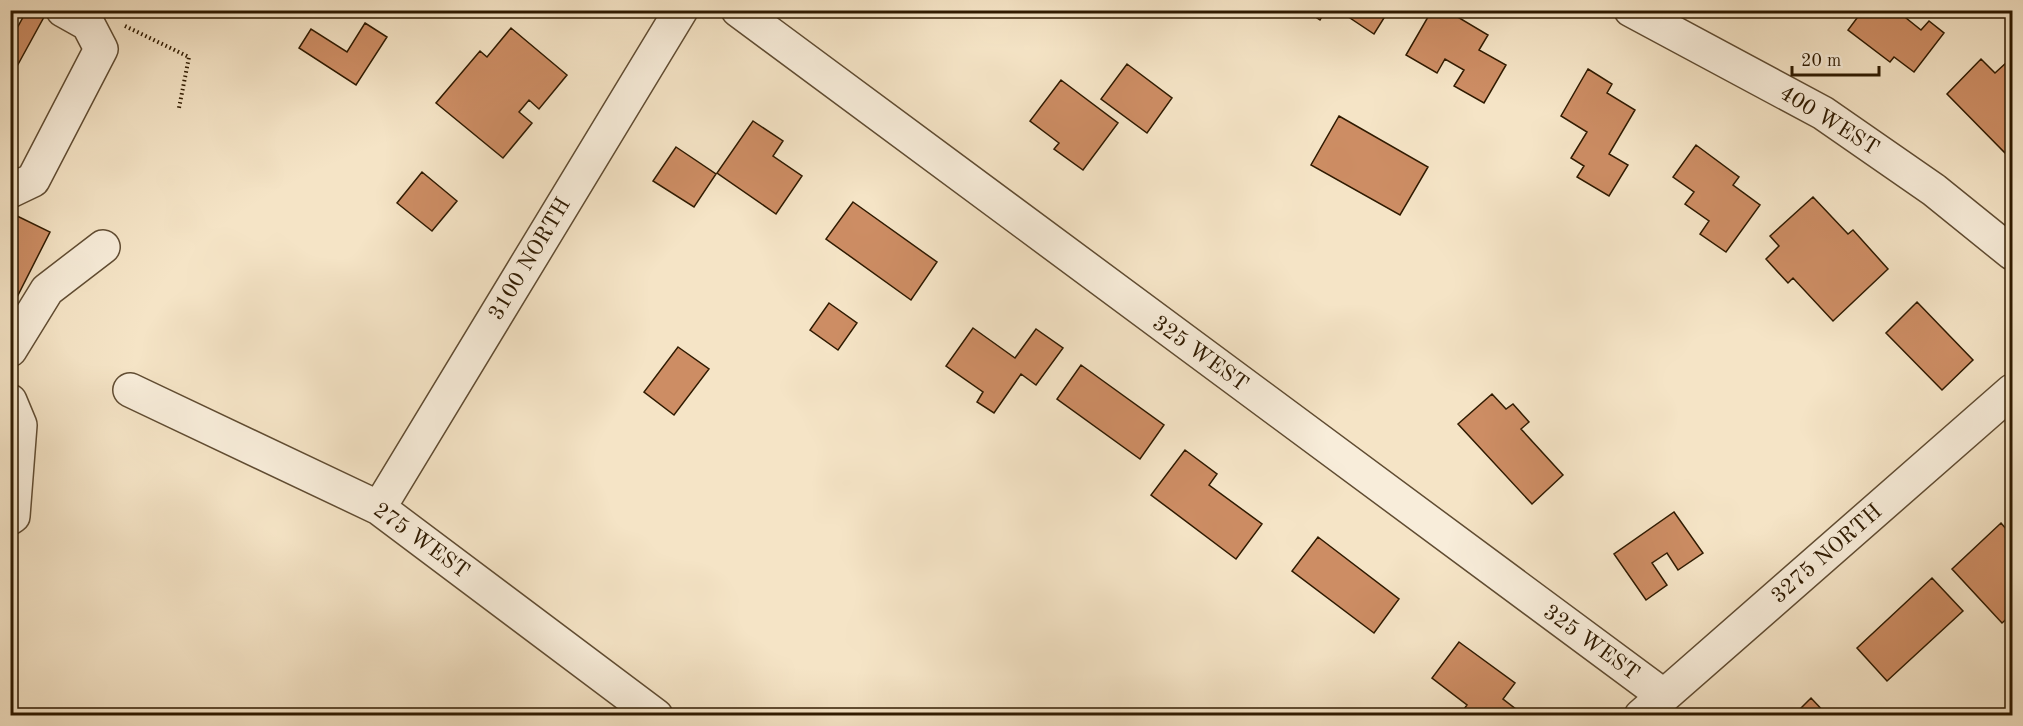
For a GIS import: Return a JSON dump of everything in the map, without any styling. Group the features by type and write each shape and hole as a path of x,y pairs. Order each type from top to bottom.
{"street":[{"path":"10,191 33,180 101,49 88,24 63,10"},
{"name":"3100 NORTH","path":"379,508 681,10"},
{"name":"325 WEST","path":"738,10 1652,706"},
{"name":"400 WEST","path":"1631,10 1822,113 1934,190 2013,253"},
{"path":"10,350 47,290 103,247"},
{"name":"275 WEST","path":"130,390 379,508 656,716"},
{"name":"3275 NORTH","path":"1652,706 2013,391"},
{"path":"10,401 20,425 13,516 10,518"}],"path":[{"path":"10,28 19,10"},
{"path":"126,13 133,10"},
{"path":"116,22 189,57 179,108"}],"building":[{"path":"27,10 33,10 44,17 10,79 10,41"},
{"path":"1305,10 1326,10 1320,20"},
{"path":"1338,10 1389,10 1374,34"},
{"path":"1432,10 1446,10 1488,35 1479,50 1506,65 1484,103 1454,86 1464,70 1445,59 1437,73 1406,55"},
{"path":"1863,10 1896,10 1921,30 1929,21 1944,33 1914,72 1894,57 1890,62 1848,30"},
{"path":"365,23 387,37 356,85 299,48 311,29 347,52"},
{"path":"511,28 567,75 539,109 529,100 519,112 532,123 503,158 436,103 480,51 487,57"},
{"path":"1981,59 1995,73 2007,62 2012,67 2012,153 2009,157 1947,94"},
{"path":"1127,64 1172,98 1147,133 1101,99"},
{"path":"1588,69 1612,84 1607,93 1635,110 1609,154 1628,165 1609,196 1577,177 1584,166 1571,158 1587,132 1561,116"},
{"path":"1061,80 1118,123 1083,170 1054,149 1059,143 1030,121"},
{"path":"1339,116 1428,167 1400,215 1311,165"},
{"path":"753,121 783,141 773,156 802,176 776,214 717,173"},
{"path":"1696,145 1739,177 1733,185 1760,205 1726,252 1700,234 1709,221 1685,204 1694,192 1673,177"},
{"path":"676,147 716,174 694,207 653,181"},
{"path":"422,172 457,201 432,231 397,203"},
{"path":"1813,197 1848,234 1853,230 1888,269 1833,321 1793,278 1788,283 1766,259 1779,246 1770,236"},
{"path":"853,202 937,262 911,300 826,239"},
{"path":"13,214 50,232 10,311 10,218"},
{"path":"1917,302 1973,360 1942,390 1886,333"},
{"path":"829,303 857,323 838,350 810,330"},
{"path":"973,328 1015,358 1036,329 1063,348 1036,385 1021,374 994,413 977,402 983,392 946,366"},
{"path":"678,347 709,369 674,415 644,392"},
{"path":"1081,365 1164,425 1140,459 1057,399"},
{"path":"1492,394 1506,409 1513,404 1529,422 1521,429 1563,475 1532,504 1458,424"},
{"path":"1185,450 1217,474 1209,485 1262,524 1236,559 1151,495"},
{"path":"1674,512 1703,553 1678,570 1667,553 1652,563 1667,585 1646,600 1614,554"},
{"path":"2001,523 2012,536 2012,614 2002,623 1952,569"},
{"path":"1318,537 1399,599 1374,633 1292,571"},
{"path":"1932,578 1963,611 1887,681 1857,648"},
{"path":"1459,642 1515,683 1503,699 1525,716 1459,716 1467,705 1432,678"},
{"path":"1811,698 1828,716 1793,716"}]}
